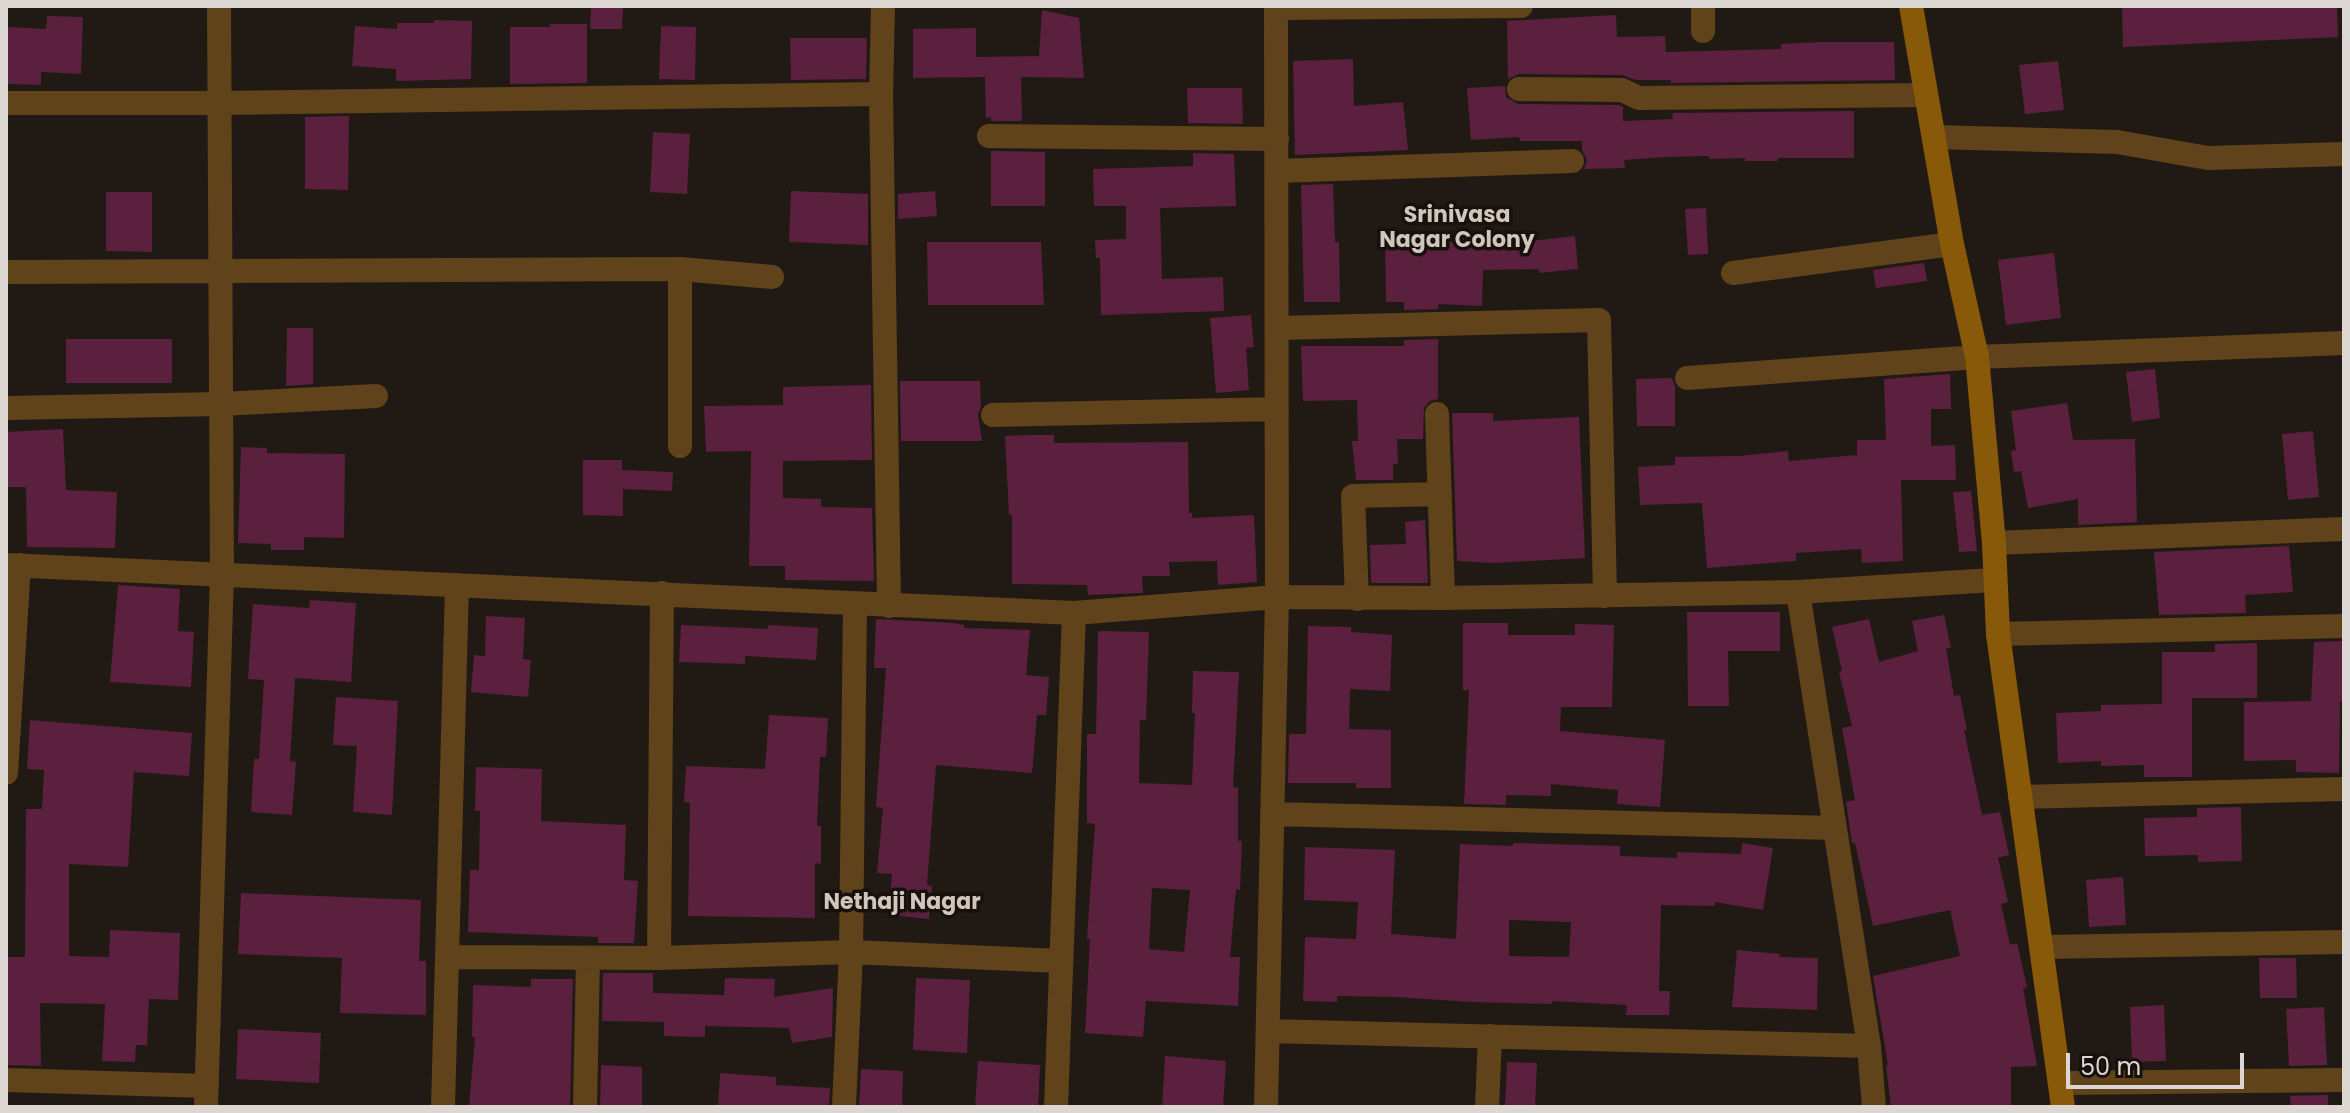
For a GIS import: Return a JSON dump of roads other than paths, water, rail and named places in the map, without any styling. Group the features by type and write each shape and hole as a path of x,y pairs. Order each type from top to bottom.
{"street":[{"path":"6,1080 207,1096 222,573 219,6"},
{"path":"883,6 881,94 889,606"},
{"path":"1266,1107 1277,597 1276,7 1521,6"},
{"path":"1703,6 1703,31"},
{"path":"1911,6 1952,244 1977,357 1994,543 1998,634 2062,1095 2344,1080"},
{"path":"1519,89 1622,90 1639,98 1926,95"},
{"path":"6,103 881,94"},
{"path":"989,136 1277,139"},
{"path":"1935,137 2117,142 2208,158 2344,154"},
{"path":"1277,171 1572,161"},
{"path":"1733,273 1952,244"},
{"path":"680,269 680,446"},
{"path":"6,272 680,269 772,277"},
{"path":"1277,328 1599,320 1605,596"},
{"path":"1687,378 1977,357 2344,343"},
{"path":"6,408 221,404 376,396"},
{"path":"993,415 1277,409"},
{"path":"1437,414 1443,598"},
{"path":"1357,599 1353,496 1440,494"},
{"path":"1994,543 2344,529"},
{"path":"6,773 13,565 1074,613 1277,597 1357,599 1798,592 1994,580"},
{"path":"443,1107 457,585"},
{"path":"1798,592 1869,1046 1874,1107"},
{"path":"659,958 662,593"},
{"path":"844,1107 851,952 855,604"},
{"path":"1056,1107 1074,613"},
{"path":"1998,634 2344,626"},
{"path":"2020,797 2344,789"},
{"path":"1272,814 1835,828"},
{"path":"2042,947 2344,942"},
{"path":"447,957 659,958 851,952 1061,961"},
{"path":"585,1107 588,958"},
{"path":"1268,1031 1869,1046"},
{"path":"1487,1107 1490,1036"}],"district":[{"name":"Srinivasa Nagar Colony","path":"1457,228"},
{"name":"Nethaji Nagar","path":"902,903"}]}
